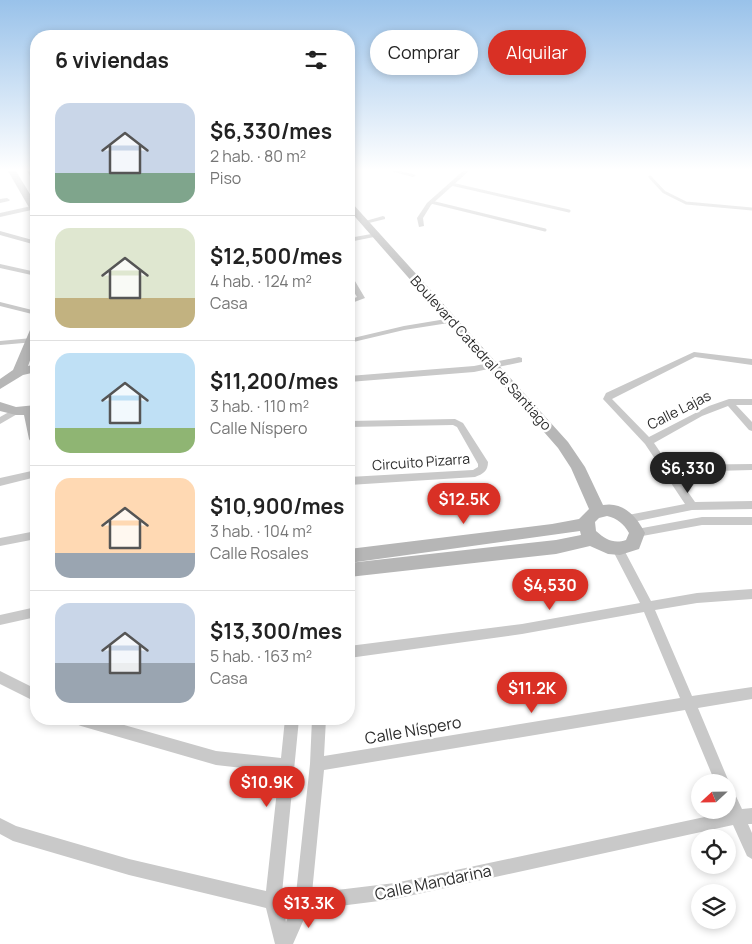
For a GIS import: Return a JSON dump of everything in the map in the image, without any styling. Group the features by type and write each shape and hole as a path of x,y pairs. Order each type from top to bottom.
{"street":[{"name":"Boulevard Catedral de Santiago","path":"358,215 571,456 598,511"},
{"path":"421,226 420,218 422,215"},
{"path":"365,222 383,218"},
{"path":"0,233 30,241"},
{"path":"355,239 377,235"},
{"path":"0,266 30,273"},
{"path":"355,288 361,298 355,300"},
{"path":"0,304 30,312"},
{"path":"355,340 404,328 452,320"},
{"path":"0,343 30,336"},
{"path":"19,372 30,345"},
{"path":"692,506 648,442 607,399 609,395 694,354 752,362"},
{"path":"355,379 457,371 519,360"},
{"path":"0,385 19,372 30,369"},
{"path":"729,402 752,428"},
{"name":"Calle Lajas","path":"648,442 716,406 729,402 752,402"},
{"path":"0,406 16,411 30,410"},
{"path":"0,422 16,411"},
{"name":"Circuito Pizarra","path":"355,424 455,422 460,425 484,466 482,470 475,473 355,481"},
{"path":"668,469 752,467"},
{"path":"0,482 30,475"},
{"path":"628,519 692,506 752,505"},
{"path":"588,532 587,518 598,511 614,511 628,519 637,533"},
{"path":"637,533 702,521 752,521"},
{"path":"355,555 552,530 588,532 608,548 618,549 633,544 637,533"},
{"path":"355,569 556,547 588,532"},
{"path":"0,542 30,536"},
{"path":"618,549 648,607 719,774"},
{"path":"355,651 522,629 697,598 752,594"},
{"path":"0,620 30,613"},
{"path":"0,677 30,693"},
{"name":"Calle Níspero","path":"317,764 752,693"},
{"path":"102,725 216,758 286,766"},
{"path":"284,944 273,901 291,725"},
{"path":"284,944 303,902 320,725"},
{"path":"736,806 744,817 752,851"},
{"name":"Calle Mandarina","path":"0,826 13,832 129,867 273,901 303,902 353,897 395,890 744,817"}],"lane":[{"path":"484,215 545,230"}]}
